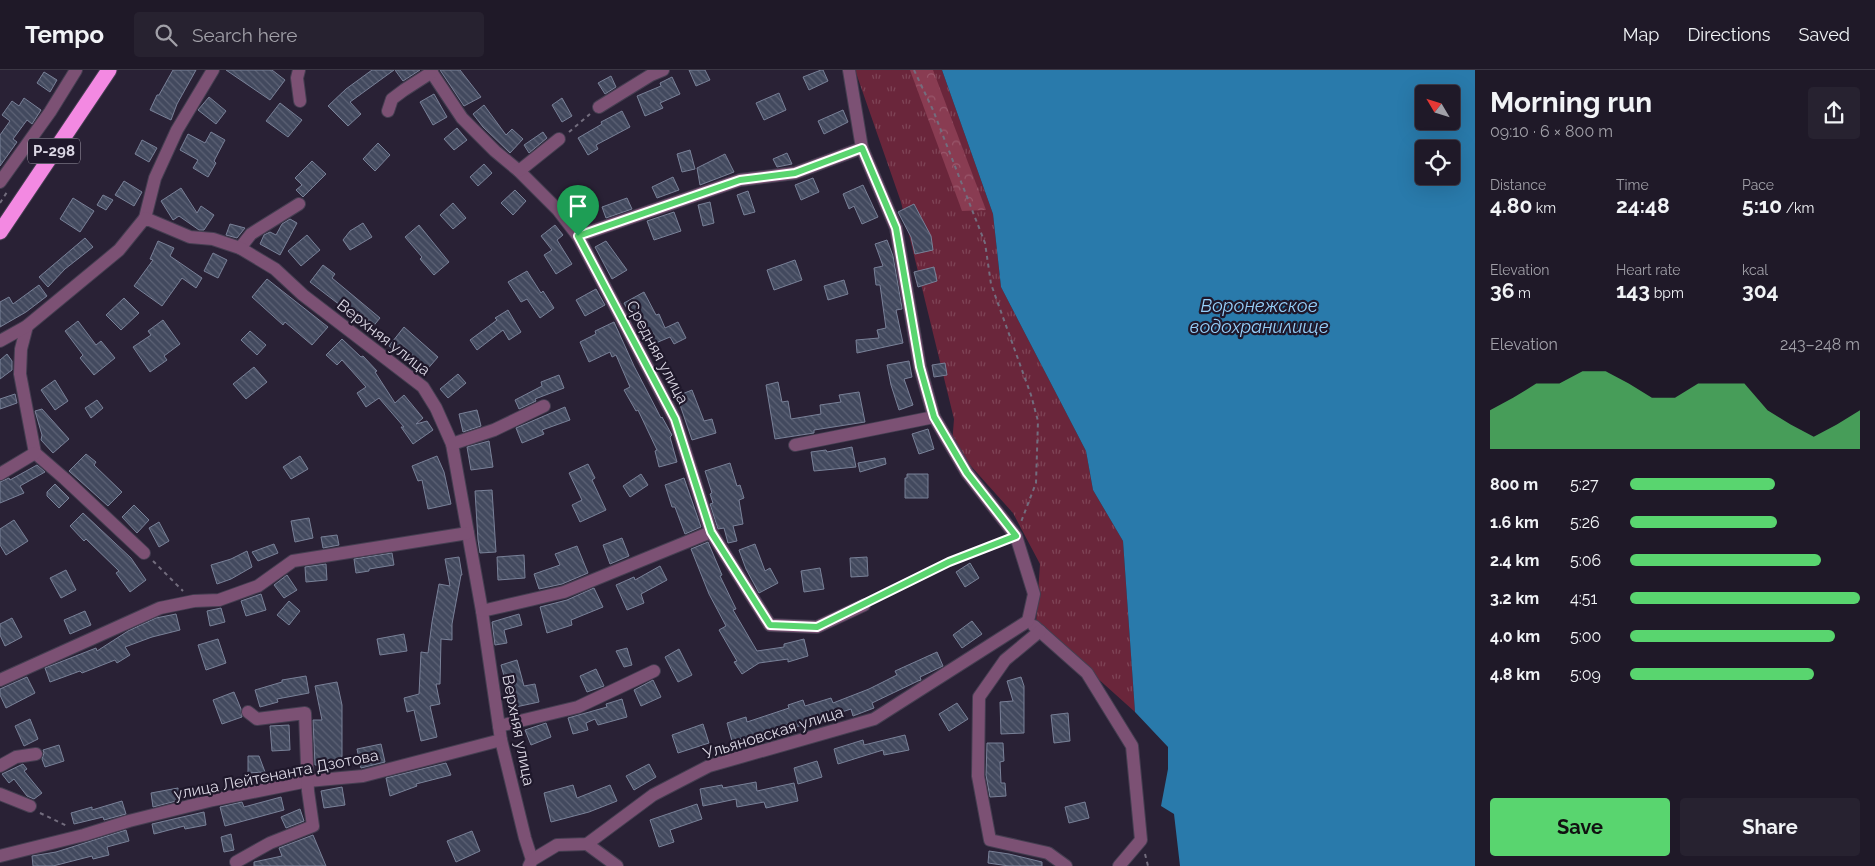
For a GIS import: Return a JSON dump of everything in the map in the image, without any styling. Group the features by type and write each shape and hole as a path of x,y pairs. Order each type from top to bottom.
{"highway":[{"name":"Р-298","path":"0,232 109,70"}],"street":[{"path":"0,182 50,112 76,70"},
{"path":"0,341 27,326 119,250 145,218 155,178 177,130 213,70"},
{"path":"299,70 297,78 300,101"},
{"path":"599,107 651,75 663,70"},
{"path":"849,70 862,148 896,228 920,367 934,417 967,473 1016,536 1034,594 1028,621 1087,672 1132,746 1141,840 1119,866"},
{"path":"388,111 392,99 431,71"},
{"name":"Средняя улица","path":"431,71 462,118 495,151 520,171 558,210 578,236 675,419 711,532 770,625 817,627 864,604"},
{"path":"520,171 559,139"},
{"path":"578,236 740,180 795,173 862,148"},
{"path":"240,248 252,234 299,204"},
{"name":"Верхняя улица","path":"145,218 190,237 213,239 240,248 275,269 304,295 423,387 436,408 452,444 482,612 501,740 530,863"},
{"path":"27,326 21,349 20,374 35,453 144,553"},
{"path":"452,444 494,430 544,406"},
{"path":"795,445 934,417"},
{"path":"0,474 35,453"},
{"path":"482,612 564,592 711,532"},
{"path":"0,680 160,608 194,601 219,600 258,586 293,561 468,533"},
{"name":"Ульяновская улица","path":"587,844 653,795 709,766 874,719 1028,621"},
{"path":"1040,631 1006,660 979,697 978,776 990,840 1048,853 1066,866"},
{"path":"499,726 578,707 654,671"},
{"path":"236,862 270,843 313,826 308,791 305,713 257,719 248,712"},
{"name":"улица Лейтенанта Дзотова","path":"0,856 84,835 129,820 308,781 363,776 501,740"},
{"path":"0,766 16,757 36,754"},
{"path":"0,794 30,806"},
{"path":"530,863 557,845 587,844 617,866"}],"path":[{"path":"864,604 949,562 1016,536 1036,483 1038,421 1031,395 990,284 985,243 933,110 914,70"},
{"path":"559,139 599,107"},
{"path":"144,553 194,601"},
{"path":"30,806 84,835"}],"green space":[{"path":"855,70 942,70 993,214 1001,287 1086,451 1093,490 1123,541 1135,712 1036,623 1040,564 1013,513 952,445 954,419 901,202"},
{"path":"910,70 933,70 986,210 962,211"}],"water":[{"name":"Воронежское водохранилище","path":"942,70 1475,70 1475,866 1180,866 1174,814 1161,806 1168,769 1168,747 1135,712 1123,541 1093,490 1086,451 1001,287 993,214"}],"building":[{"path":"173,70 196,70 177,104 171,120 150,110"},
{"path":"226,70 272,70 285,80 270,100"},
{"path":"372,70 394,70 350,102 361,114 348,126 328,106 346,89"},
{"path":"395,70 420,70 403,81"},
{"path":"440,70 460,70 481,97 464,106"},
{"path":"689,70 705,70 710,80 696,86"},
{"path":"823,70 828,81 809,90 803,77"},
{"path":"44,72 57,80 50,92 37,83"},
{"path":"611,76 616,87 605,94 598,83"},
{"path":"672,77 680,94 660,103 663,108 645,116 637,96 661,86 660,83"},
{"path":"779,93 786,110 764,120 756,103"},
{"path":"434,94 447,117 433,125 420,102"},
{"path":"209,97 226,111 216,124 198,110"},
{"path":"24,98 41,110 32,124 27,120 13,139 17,142 0,166 0,135 10,121 2,115 12,101 19,106"},
{"path":"562,98 572,116 562,122 552,105"},
{"path":"280,103 302,120 288,137 266,121"},
{"path":"484,105 506,135 512,129 523,139 510,153 483,127 473,114"},
{"path":"843,110 848,122 824,134 818,121"},
{"path":"622,111 630,127 596,145 598,149 588,155 578,138 602,124 601,122"},
{"path":"457,128 467,140 454,150 444,139"},
{"path":"211,132 225,140 208,177 193,168 198,160 180,150 188,134 205,143"},
{"path":"543,132 547,138 529,153 524,145"},
{"path":"142,140 157,148 149,162 135,154"},
{"path":"378,143 390,155 375,171 363,159"},
{"path":"690,150 695,169 682,172 677,154"},
{"path":"787,153 792,164 777,167 773,159"},
{"path":"725,154 734,172 700,185 697,168"},
{"path":"312,161 326,174 303,197 296,190 302,185 295,178"},
{"path":"484,164 492,173 478,186 470,177"},
{"path":"673,177 679,190 657,198 652,187"},
{"path":"813,178 819,192 801,200 795,185"},
{"path":"124,181 142,192 134,206 115,195"},
{"path":"863,185 878,217 862,224 854,206 849,209 843,194"},
{"path":"181,188 197,213 201,206 214,215 204,230 199,230 179,216 173,220 161,201"},
{"path":"515,190 526,201 513,215 501,203"},
{"path":"748,191 755,212 744,215 737,195"},
{"path":"571,193 582,209 572,215 561,201"},
{"path":"103,195 113,200 106,210 97,205"},
{"path":"73,198 94,211 80,232 60,219"},
{"path":"627,198 632,209 606,218 602,207"},
{"path":"710,202 714,223 703,226 698,205"},
{"path":"453,203 466,218 453,229 440,215"},
{"path":"914,204 931,236 933,250 915,254 911,237 898,212"},
{"path":"674,212 681,231 654,240 647,221"},
{"path":"290,219 297,223 280,255 260,244 264,235 270,232 276,235 282,224"},
{"path":"363,223 372,237 350,250 343,240 350,231"},
{"path":"230,224 245,228 237,238 226,235"},
{"path":"419,225 449,262 434,275 405,237"},
{"path":"555,225 563,235 557,240 572,264 556,274 544,255 552,250 541,236"},
{"path":"307,235 320,250 301,266 288,251"},
{"path":"85,238 93,247 65,269 48,287 39,277"},
{"path":"887,240 893,256 902,308 896,310 903,343 857,353 856,340 879,338 877,330 886,328 880,285 876,285 874,268 883,266 875,244"},
{"path":"158,241 174,248 170,256 202,278 196,288 182,278 162,306 134,286 153,260 150,259"},
{"path":"606,241 627,270 612,279 595,247"},
{"path":"213,253 227,260 218,278 204,271"},
{"path":"795,260 802,280 774,290 767,270"},
{"path":"323,265 335,274 332,278 380,318 371,329 310,282"},
{"path":"934,267 937,281 918,287 914,272"},
{"path":"527,271 541,293 543,291 554,308 540,318 527,299 521,302 508,282"},
{"path":"267,279 328,327 312,345 285,322 283,325 252,297"},
{"path":"844,280 848,294 828,300 824,286"},
{"path":"39,285 47,296 26,312 0,327 0,302 9,297 13,304"},
{"path":"596,289 605,305 585,316 576,300"},
{"path":"644,292 656,315 659,314 665,328 678,322 686,338 674,344 670,337 651,345 648,337 650,335 641,315 633,320 624,303"},
{"path":"124,298 139,313 121,330 106,315"},
{"path":"508,310 521,332 509,340 503,330 477,350 470,340 497,320 495,318"},
{"path":"163,320 180,344 164,356 167,360 150,372 133,347 151,335 148,331"},
{"path":"78,321 96,345 101,341 115,358 94,375 80,358 83,355 65,331"},
{"path":"614,322 634,366 672,435 670,437 677,462 659,467 655,451 657,450 638,410 636,411 624,390 630,387 616,355 612,357 610,352 589,362 580,342 596,334 595,331"},
{"path":"404,327 438,357 424,373 389,346"},
{"path":"250,331 266,345 257,355 241,340"},
{"path":"342,339 361,357 363,356 377,371 375,372 395,403 404,395 423,418 416,424 427,421 433,430 413,444 401,427 404,427 379,398 366,407 357,393 366,387 342,360 337,365 326,355"},
{"path":"7,354 12,361 12,370 0,379 0,360"},
{"path":"909,361 912,377 904,379 913,405 899,410 887,365"},
{"path":"945,363 947,375 934,377 932,365"},
{"path":"254,367 267,382 246,399 233,384"},
{"path":"458,374 466,383 448,398 440,389"},
{"path":"559,375 564,388 535,399 536,401 519,409 515,400 542,386 541,382"},
{"path":"55,380 68,401 55,410 41,390"},
{"path":"778,382 782,402 788,401 791,419 821,414 820,405 841,402 839,395 859,392 865,422 814,430 814,433 775,439 766,385"},
{"path":"692,390 704,421 712,419 716,433 692,440 677,396"},
{"path":"15,394 17,403 0,409 0,399"},
{"path":"97,400 103,408 91,418 85,408"},
{"path":"565,407 570,420 542,430 544,434 522,443 516,428"},
{"path":"42,409 69,439 53,453 41,440 42,435 35,411"},
{"path":"477,410 481,426 463,432 459,414"},
{"path":"928,429 934,449 919,454 912,434"},
{"path":"489,441 493,467 471,470 467,447"},
{"path":"852,447 856,467 814,471 811,452 826,450 827,452"},
{"path":"86,454 96,462 94,465 122,492 108,506 69,471"},
{"path":"300,456 308,469 291,479 283,467"},
{"path":"437,456 444,472 451,504 428,509 422,480 418,481 412,466"},
{"path":"885,458 886,464 860,472 858,463"},
{"path":"730,463 737,486 740,485 744,498 739,500 743,524 733,526 737,541 728,543 724,528 718,529 710,504 713,503 710,494 712,493 705,471"},
{"path":"588,464 595,478 592,480 606,510 580,522 572,505 582,500 569,473"},
{"path":"37,465 45,472 20,486 24,493 0,503 0,482 9,478 10,480"},
{"path":"641,474 648,485 630,497 623,486"},
{"path":"907,474 928,474 928,498 905,498 905,478 907,478"},
{"path":"684,478 701,527 685,534 675,507 672,507 665,485"},
{"path":"55,484 69,498 59,508 47,496 47,492"},
{"path":"492,490 496,552 480,553 475,491"},
{"path":"134,505 149,520 137,533 122,517"},
{"path":"83,513 131,558 146,580 130,592 116,573 119,571 86,539 84,541 70,526"},
{"path":"309,518 313,538 295,542 291,521"},
{"path":"14,520 28,541 6,555 0,545 0,529"},
{"path":"159,522 169,541 159,547 149,528"},
{"path":"337,535 339,545 323,548 321,537"},
{"path":"622,538 629,556 610,564 603,545"},
{"path":"708,542 722,575 720,576 736,609 733,610 757,651 784,647 784,644 804,639 808,656 788,662 788,659 759,663 742,674 734,662 737,661 719,630 726,626 709,594 691,549"},
{"path":"274,544 278,553 258,561 252,552"},
{"path":"755,544 765,571 770,568 778,583 759,593 746,569 739,550"},
{"path":"577,546 588,573 562,584 539,589 534,574 560,565 555,554"},
{"path":"247,551 252,567 231,579 217,584 211,565 231,559"},
{"path":"392,553 394,565 356,573 354,559"},
{"path":"524,555 525,578 498,580 497,557"},
{"path":"459,557 462,575 452,624 452,640 441,639 440,684 436,684 440,704 430,706 437,737 421,741 414,710 407,712 404,698 419,694 421,652 428,653 439,584 450,586 445,559"},
{"path":"867,557 868,576 851,577 850,558"},
{"path":"970,563 979,578 965,587 956,572"},
{"path":"326,564 327,580 306,582 305,567"},
{"path":"660,566 667,580 641,594 644,603 627,610 616,585 634,577 635,580"},
{"path":"820,568 824,589 804,592 801,571"},
{"path":"66,570 76,590 61,598 50,578"},
{"path":"287,575 297,590 284,598 274,585"},
{"path":"594,588 603,607 571,620 572,625 547,633 540,607 567,600"},
{"path":"261,594 266,610 246,616 241,601"},
{"path":"289,601 300,611 289,625 277,615"},
{"path":"221,608 225,622 210,626 207,611"},
{"path":"85,611 91,625 70,634 64,620"},
{"path":"176,614 180,630 152,637 125,647 130,655 117,663 115,660 82,673 80,671 50,682 45,668 96,648 97,651 128,631 156,618"},
{"path":"519,614 522,625 504,630 507,643 495,645 492,622"},
{"path":"12,618 22,637 5,646 0,635 0,624"},
{"path":"972,621 982,634 962,648 953,635"},
{"path":"404,634 407,651 380,655 377,639"},
{"path":"218,639 226,663 206,670 198,645"},
{"path":"627,648 632,665 624,667 616,651"},
{"path":"679,649 692,675 678,682 665,657"},
{"path":"937,652 943,666 920,677 921,680 872,703 874,708 853,716 851,709 796,727 794,722 732,741 727,723 746,717 747,722 789,708 788,705 803,700 805,706 831,698 833,703 869,689 897,675 895,671"},
{"path":"517,660 524,686 535,684 539,702 511,708 501,665"},
{"path":"596,669 604,686 587,692 580,676"},
{"path":"306,676 309,693 277,699 278,702 260,707 255,690 282,682 282,680"},
{"path":"27,677 35,693 6,708 0,695 0,689"},
{"path":"1021,677 1024,686 1024,733 1001,734 1000,702 1013,701 1007,681"},
{"path":"653,680 661,697 641,706 634,690"},
{"path":"337,682 342,705 342,765 315,765 313,720 322,720 315,686"},
{"path":"234,692 242,717 222,724 213,700"},
{"path":"622,699 627,717 598,725 595,719 586,723 588,730 573,734 568,718 607,707 606,704"},
{"path":"957,703 968,719 949,731 939,714"},
{"path":"1068,713 1070,741 1054,743 1051,715"},
{"path":"30,719 38,739 24,746 15,726"},
{"path":"546,723 551,737 531,745 525,730"},
{"path":"703,724 709,743 678,753 672,735"},
{"path":"289,725 290,750 272,751 270,726"},
{"path":"905,735 909,750 884,755 883,750 838,764 834,749 863,740 864,745"},
{"path":"987,743 1003,743 1004,761 1000,762 1001,783 1005,783 1006,796 990,797 986,775"},
{"path":"381,744 385,762 361,768 357,749"},
{"path":"59,745 64,761 45,767 42,759 43,750"},
{"path":"248,756 259,756 265,772 248,773"},
{"path":"817,761 822,777 798,784 794,768"},
{"path":"446,763 451,775 416,784 417,786 390,796 386,778"},
{"path":"23,764 27,769 24,771 42,793 34,799 27,796 14,779 9,783 2,774"},
{"path":"649,764 656,777 634,790 626,776"},
{"path":"756,782 757,791 794,783 798,801 766,808 764,802 737,807 736,799 703,806 700,789 722,785 723,788"},
{"path":"573,785 577,798 610,785 617,801 589,812 551,822 544,793"},
{"path":"342,787 345,805 324,808 321,791"},
{"path":"178,788 180,800 153,807 151,793"},
{"path":"281,797 284,810 225,826 220,807 242,802 244,807"},
{"path":"122,801 126,814 104,820 103,817 74,824 71,813 92,807 92,810"},
{"path":"1085,802 1089,818 1069,823 1065,807"},
{"path":"697,804 702,819 670,830 674,842 659,847 650,820"},
{"path":"300,809 304,821 286,828 281,817"},
{"path":"204,812 206,825 185,829 184,826 154,834 152,824"},
{"path":"126,830 129,841 107,847 109,855 93,859 92,856 53,866 33,866 32,856 56,852"},
{"path":"472,831 480,851 456,862 447,841"},
{"path":"231,834 234,850 224,852 221,837"},
{"path":"313,835 326,866 254,866 254,862 282,856 279,848"},
{"path":"989,851 1042,862 1042,866 1009,866 988,863"}],"route":[{"path":"862,148 896,228 920,367 934,417 967,473 1016,536 949,562 817,627 770,625 711,532 675,419 578,236 740,180 795,173 862,148"}]}
